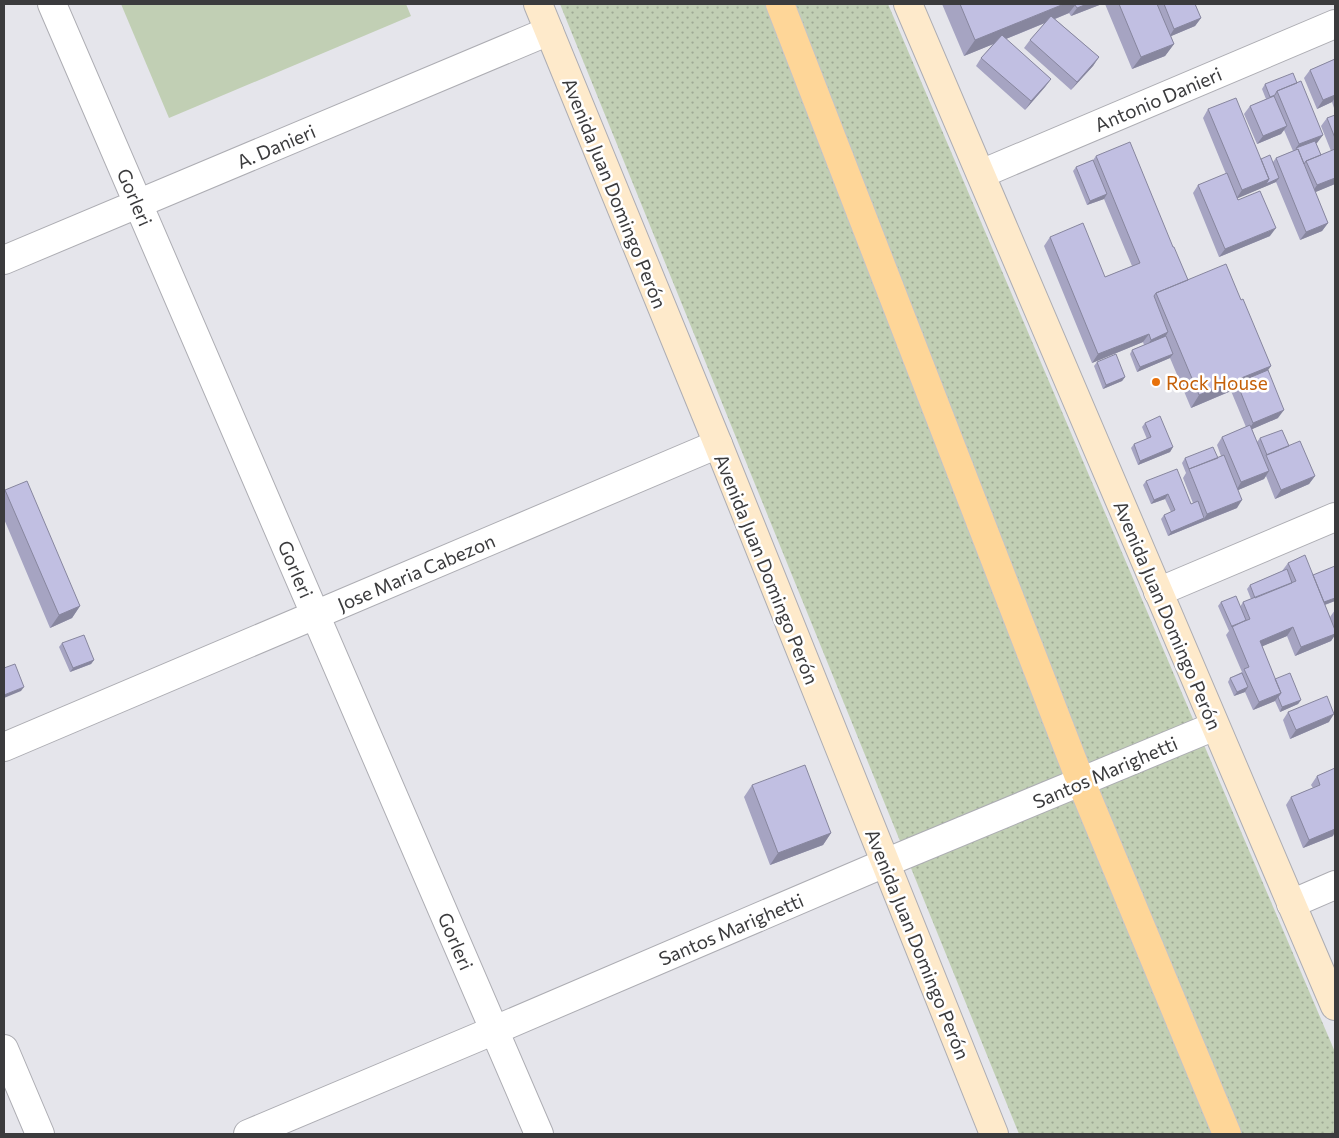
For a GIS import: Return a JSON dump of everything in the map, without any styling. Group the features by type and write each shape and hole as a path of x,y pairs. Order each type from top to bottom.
{"main road":[{"name":"Avenida Juan Domingo Perón","path":"538,4 718,444 994,1134"},
{"path":"780,4 1081,782 1227,1134"},
{"name":"Avenida Juan Domingo Perón","path":"908,4 1335,1006"}],"street":[{"name":"Gorleri","path":"52,4 539,1134"},
{"name":"Antonio Danieri","path":"981,174 1335,24"},
{"name":"A. Danieri","path":"4,260 549,31"},
{"name":"Jose Maria Cabezon","path":"4,747 718,444"},
{"path":"1158,592 1335,516"},
{"name":"Santos Marighetti","path":"248,1134 885,863 1215,726"},
{"path":"1291,904 1335,885"},
{"path":"4,1049 40,1134"}],"green space":[{"path":"121,4 406,4 411,16 169,118"},
{"path":"560,4 888,4 1335,1052 1335,1134 1019,1134"}],"building":[{"path":"960,4 1064,4 975,40"},
{"path":"1076,4 1087,4 1077,8"},
{"path":"1119,4 1157,4 1174,44 1141,57"},
{"path":"1164,4 1195,4 1201,18 1174,29"},
{"path":"1051,16 1099,57 1077,82 1030,40"},
{"path":"1002,35 1051,79 1031,101 981,58"},
{"path":"1335,59 1335,95 1323,100 1310,70"},
{"path":"1293,73 1297,83 1277,91 1275,95 1270,97 1265,84"},
{"path":"1301,81 1323,135 1299,144 1277,91"},
{"path":"1274,96 1287,126 1263,136 1250,106"},
{"path":"1236,98 1269,179 1242,190 1208,109"},
{"path":"1335,115 1335,138 1327,118"},
{"path":"1315,141 1321,155 1306,161 1304,164 1296,148"},
{"path":"1130,142 1188,280 1156,293 1154,296 1168,332 1151,340 1149,334 1098,354 1050,237 1083,223 1105,277 1140,263 1096,156"},
{"path":"1298,149 1328,223 1306,232 1276,158"},
{"path":"1335,149 1335,178 1317,185 1306,161"},
{"path":"1270,155 1279,178 1266,184 1269,179 1261,159"},
{"path":"1093,160 1107,194 1090,201 1076,167"},
{"path":"1227,173 1238,200 1260,191 1276,228 1225,249 1198,185"},
{"path":"1226,264 1271,366 1199,395 1156,293"},
{"path":"1166,336 1173,354 1140,367 1132,350"},
{"path":"1116,354 1125,377 1106,385 1097,362"},
{"path":"1268,370 1284,410 1253,423 1237,383"},
{"path":"1160,416 1173,447 1140,461 1134,444 1151,437 1145,423"},
{"path":"1250,425 1269,471 1241,482 1222,437"},
{"path":"1282,430 1289,446 1267,455 1260,438"},
{"path":"1300,441 1315,476 1281,490 1266,455"},
{"path":"1213,447 1218,458 1189,469 1185,458"},
{"path":"1224,455 1242,500 1207,514 1189,469"},
{"path":"1177,469 1191,504 1198,501 1204,518 1171,532 1164,515 1175,510 1168,494 1154,500 1146,481"},
{"path":"27,481 80,606 59,615 5,490"},
{"path":"1305,555 1335,634 1301,647 1293,627 1260,641 1281,693 1259,702 1244,669 1249,667 1232,626 1250,619 1243,602 1296,581 1288,563"},
{"path":"1335,566 1335,598 1324,602 1313,575"},
{"path":"1287,569 1292,583 1255,598 1250,585"},
{"path":"1236,596 1246,620 1232,627 1221,602"},
{"path":"84,635 94,660 73,668 62,643"},
{"path":"15,664 24,687 4,695 4,668"},
{"path":"1242,673 1248,687 1237,692 1230,678"},
{"path":"1290,673 1301,700 1282,707 1278,697 1281,693 1275,679"},
{"path":"1327,696 1334,714 1296,730 1288,712"},
{"path":"805,765 831,833 778,853 752,785"},
{"path":"1335,768 1335,829 1309,840 1291,797 1320,785 1317,776"}],"place":[{"name":"Rock House","path":"1156,382"}]}
